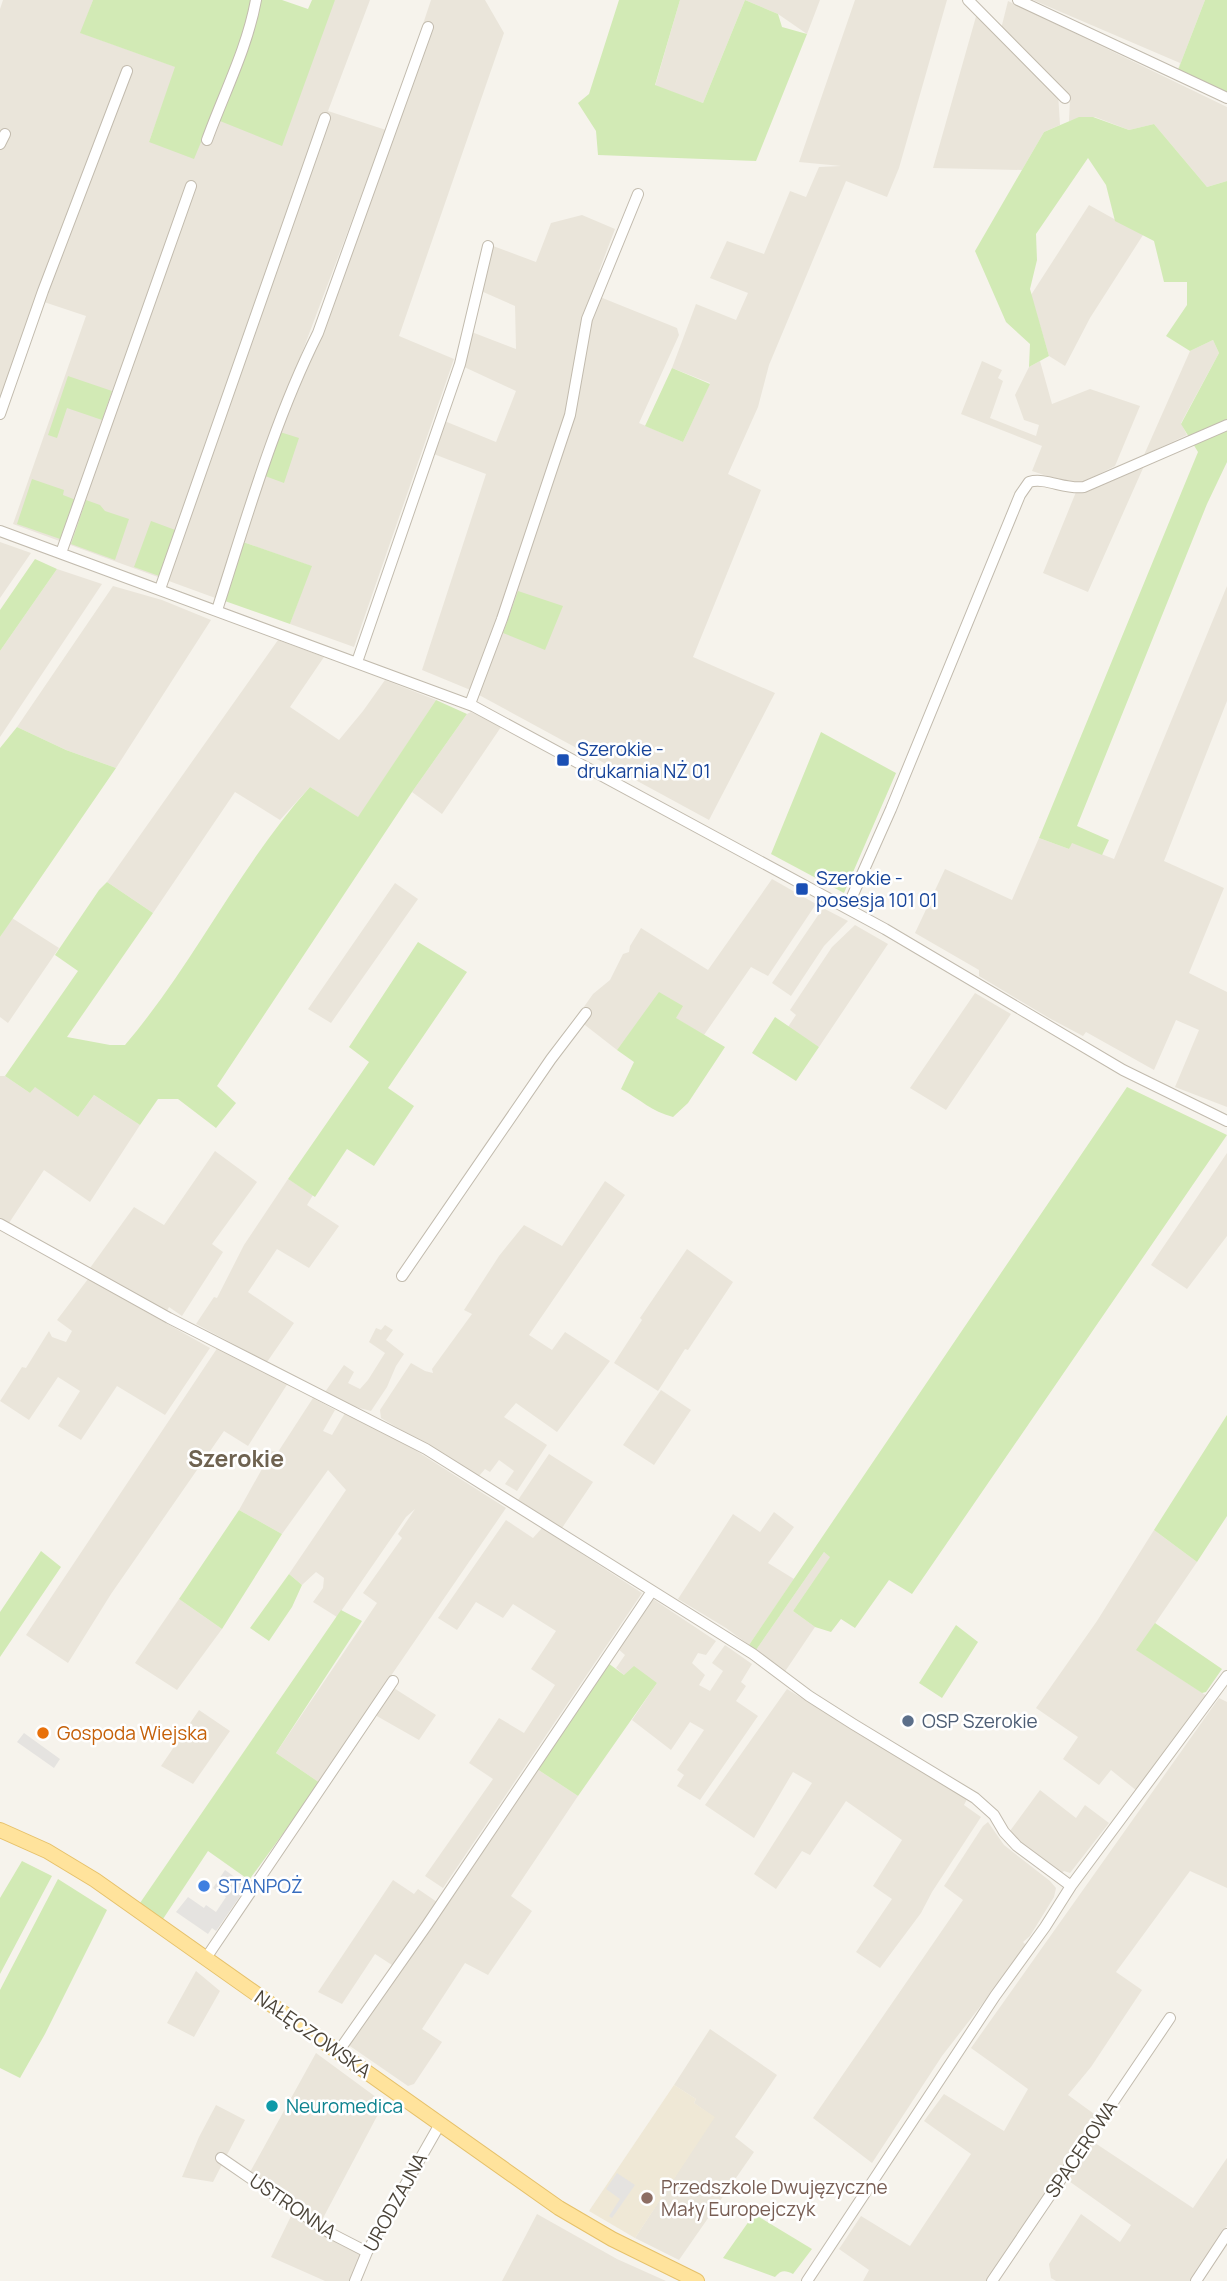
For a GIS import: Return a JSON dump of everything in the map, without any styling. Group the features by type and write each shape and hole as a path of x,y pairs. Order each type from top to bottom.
{"main road":[{"name":"NAŁĘCZOWSKA","path":"0,1830 68,1863 578,2220 628,2248 697,2281"}],"street":[{"path":"207,140 229,82 242,57 256,0"},
{"path":"968,0 1065,98"},
{"path":"1018,0 1227,98"},
{"path":"217,610 264,466 318,333 428,27"},
{"path":"0,414 43,291 127,71"},
{"path":"160,589 326,118"},
{"path":"61,553 191,186"},
{"path":"470,704 502,619 570,415 587,319 638,194"},
{"path":"357,662 460,364 488,246"},
{"path":"847,908 891,809 1020,495 1029,482 1037,480 1075,489 1084,487 1227,425"},
{"path":"0,531 470,704 847,908 1096,1054 1227,1121"},
{"path":"402,1276 551,1059 586,1013"},
{"path":"0,1224 169,1318 426,1449 753,1654 809,1696 975,1798 994,1815 1017,1846 1071,1886"},
{"path":"338,2052 435,1914 652,1591"},
{"path":"807,2281 1071,1886 1227,1676"},
{"path":"206,1958 393,1681"},
{"name":"SPACEROWA","path":"992,2281 1170,2018"},
{"name":"URODZAJNA","path":"355,2281 367,2252 440,2124"},
{"name":"USTRONNA","path":"221,2158 330,2233 367,2252"},
{"path":"1196,2281 1227,2234"}],"shaded area":[{"path":"3,0 93,0 81,33 176,67 149,142 204,135 335,0 370,0 328,111 386,130 289,387 218,599 13,524 86,316 38,300 0,403 0,9"},
{"path":"431,0 485,0 504,33 399,336 454,359 354,647 290,624 311,566 243,542 257,494 431,27 423,24"},
{"path":"680,0 745,0 703,103 655,86"},
{"path":"745,0 820,0 807,34 778,14"},
{"path":"855,0 947,0 899,168 887,197 846,181 769,365 758,407 728,474 761,490 693,657 775,693 709,820 468,689 422,670 486,474 431,453 442,420 496,442 516,391 462,366 469,331 516,349 515,306 481,291 493,246 536,262 551,223 582,215 615,229 599,271 600,297 677,328 679,335 639,423 683,442 710,383 672,368 696,304 736,320 748,293 710,278 727,241 764,254 790,191 806,197 819,167 841,166 799,162"},
{"path":"1033,0 1205,0 1178,70 1180,63"},
{"path":"1008,1 1227,107 1227,181 1207,187 1154,124 1129,130 1095,117 1069,121 1070,99 1001,29"},
{"path":"977,13 1058,93 1060,125 1044,132 1022,170 933,168"},
{"path":"1089,205 1143,235 1090,318 1065,366 1049,356 1031,295"},
{"path":"1213,340 1219,353 1181,423 1187,435 1144,455 1190,351"},
{"path":"982,361 1002,370 998,378 1003,381 990,418 1036,436 1039,425 1024,420 1015,395 1029,367 1040,361 1052,404 1090,389 1140,406 1115,466 1081,483 1032,471 1042,446 961,414"},
{"path":"1144,466 1088,592 1043,573 1076,492"},
{"path":"0,542 31,553 0,598"},
{"path":"57,569 102,584 0,737 0,651"},
{"path":"113,586 162,600 211,620 116,768 66,750 17,727"},
{"path":"1227,586 1227,701 1164,861 1224,888 1189,973 1227,992 1227,1107 1175,1087 1199,1030 1176,1020 1154,1070 1086,1032 1083,1036 1049,1018 979,976 979,970 915,933 945,869 1012,900 1039,838 1069,849 1071,842 1114,859"},
{"path":"278,640 324,657 290,707 339,740 385,680 436,700 358,818 310,787 280,820 235,792 153,913 107,882"},
{"path":"471,712 501,727 442,814 412,792"},
{"path":"772,879 816,904 768,976 751,967 704,1035 675,1018 641,1018 617,1050 576,1018 593,994 610,980 623,954 629,952 641,928 708,970"},
{"path":"395,883 418,899 331,1023 308,1009"},
{"path":"823,908 848,921 824,946 791,996 772,983"},
{"path":"12,918 59,948 8,1023 0,1017 0,937"},
{"path":"855,925 888,944 819,1047 788,1027 796,1015 790,1010 832,947"},
{"path":"975,993 1011,1014 946,1110 910,1088"},
{"path":"0,1076 5,1076 30,1093 35,1086 78,1117 94,1095 140,1125 90,1202 44,1170 9,1223 0,1219"},
{"path":"215,1151 257,1182 212,1244 223,1252 182,1316 169,1307 167,1311 90,1268 134,1207 164,1225"},
{"path":"1227,1153 1227,1236 1187,1289 1151,1265"},
{"path":"288,1179 313,1195 307,1205 339,1226 309,1268 277,1249 248,1292 294,1323 267,1362 196,1324 214,1297 217,1298 244,1245"},
{"path":"605,1181 625,1195 529,1335 552,1350 565,1332 610,1361 557,1432 516,1403 504,1417 547,1445 517,1491 505,1484 514,1471 499,1460 490,1472 485,1469 479,1476 381,1418 380,1410 411,1363 433,1373 432,1369 472,1314 464,1310 499,1256 524,1225 562,1246"},
{"path":"687,1249 733,1282 658,1391 614,1363 642,1320 640,1318"},
{"path":"88,1279 210,1348 165,1415 117,1386 81,1440 58,1426 80,1391 58,1377 29,1420 0,1401 22,1367 26,1368 49,1331 52,1337 66,1342 72,1331 57,1320"},
{"path":"385,1325 393,1330 386,1340 404,1354 371,1411 348,1405 325,1392 344,1365 354,1372 348,1383 360,1389 385,1353 369,1342 376,1328 381,1330"},
{"path":"218,1347 288,1383 248,1446 224,1431 111,1594 68,1663 26,1635"},
{"path":"661,1390 691,1410 654,1465 623,1445"},
{"path":"313,1398 335,1410 323,1431 332,1435 345,1413 390,1434 506,1508 386,1683 436,1715 419,1740 368,1711 320,1783 276,1753 377,1603 363,1593 402,1538 398,1534 415,1509 406,1517 337,1617 313,1602 323,1588 324,1578 316,1572 302,1585 289,1574 346,1490 328,1470 282,1534 239,1510 272,1451 278,1452"},
{"path":"549,1454 593,1482 562,1528 518,1500"},
{"path":"774,1512 794,1527 768,1563 794,1579 749,1645 678,1599 733,1514 760,1532"},
{"path":"506,1520 533,1538 542,1528 642,1593 443,1888 425,1876 493,1779 469,1763 499,1718 524,1733 555,1685 531,1669 556,1631 513,1604 503,1618 476,1602 457,1630 438,1618"},
{"path":"1154,1530 1197,1562 1137,1650 1207,1696 1137,1791 1111,1770 1099,1785 1063,1759 1078,1737 1036,1708 1097,1621"},
{"path":"824,1552 831,1556 793,1611 815,1627 784,1673 756,1650"},
{"path":"650,1597 716,1641 706,1655 698,1653 692,1663 705,1675 699,1685 710,1691 723,1671 712,1663 725,1645 752,1664 741,1682 746,1686 736,1701 758,1716 700,1800 677,1786 684,1775 677,1770 704,1730 690,1722 671,1750 632,1720 657,1683 624,1675 616,1668 625,1655 617,1648"},
{"path":"179,1599 222,1629 177,1690 135,1663"},
{"path":"787,1689 967,1799 964,1805 981,1817 921,1913 880,1968 856,1952 892,1899 873,1886 902,1840 846,1801 810,1855 802,1851 776,1889 754,1874 812,1783 793,1772 754,1838 705,1805"},
{"path":"1219,1698 1227,1702 1227,1888 1190,1871 1116,1972 1142,1990 1091,2067 1068,2095 1097,2116 986,2281 863,2281 869,2270 839,2249 861,2216 910,2246 971,2154 924,2121 944,2094 1004,2131 1028,2089 971,2048"},
{"path":"199,1710 230,1731 193,1784 161,1766"},
{"path":"24,1733 60,1759 54,1768 17,1742"},
{"path":"537,1769 578,1796 511,1896 532,1911 488,1975 465,1963 422,2029 442,2042 414,2084 408,2086 347,2044"},
{"path":"1040,1790 1076,1818 1085,1805 1109,1823 1070,1873 1064,1871 1060,1874 1023,1845 1010,1831"},
{"path":"988,1822 1004,1845 1050,1881 1056,1888 1054,1897 1030,1936 1023,1942 1027,1946 942,2056 872,2163 813,2118 963,1900 944,1886"},
{"path":"225,1870 247,1886 216,1931 212,1928 208,1934 176,1912 188,1897 204,1908 206,1905 216,1912 226,1897 213,1888"},
{"path":"393,1880 414,1894 418,1889 437,1902 395,1967 375,1954 342,2004 318,1992"},
{"path":"196,1971 220,1991 194,2037 167,2023"},
{"path":"710,2029 777,2075 735,2137 754,2152 679,2260 635,2238 714,2117 694,2103 696,2099 674,2085"},
{"path":"316,2053 384,2103 322,2220 249,2174"},
{"path":"674,2085 696,2099 694,2103 715,2117 635,2238 589,2211"},
{"path":"216,2105 245,2120 213,2182 182,2177 199,2137"},
{"path":"1092,2141 1193,2208 1227,2158 1227,2226 1190,2281 1056,2281 1051,2278 1049,2264 1081,2214 1120,2242 1131,2225 1066,2179"},
{"path":"617,2173 635,2185 612,2218 609,2216 620,2199 606,2189"},
{"path":"293,2212 367,2252 355,2281 325,2281 271,2257"},
{"path":"537,2214 617,2259 666,2281 502,2281"}],"green space":[{"path":"93,0 282,0 308,9 312,0 335,0 282,146 220,121 213,138 204,135 194,159 149,142 175,67 80,33"},
{"path":"619,0 680,0 655,85 703,103 745,0 778,14 782,27 807,34 756,161 598,155 596,131 578,103 589,94"},
{"path":"1205,0 1227,0 1227,93 1178,70"},
{"path":"1079,117 1093,117 1129,130 1154,124 1207,187 1227,181 1227,462 1207,504 1077,826 1109,840 1102,855 1072,843 1069,849 1039,838 1198,452 1181,424 1219,353 1213,340 1190,351 1166,336 1187,305 1187,282 1164,282 1154,241 1115,221 1106,185 1088,158 1036,234 1037,260 1030,289 1049,356 1029,367 1030,344 1006,322 975,251 1044,132"},
{"path":"672,368 710,384 683,442 645,426"},
{"path":"68,376 112,391 102,420 67,408 57,438 48,435"},
{"path":"280,432 299,438 284,483 265,476"},
{"path":"32,479 64,490 63,495 76,500 63,540 17,524"},
{"path":"86,500 100,505 105,511 129,519 115,560 71,544"},
{"path":"151,521 178,531 162,577 134,567"},
{"path":"243,542 312,566 290,624 222,600"},
{"path":"35,559 57,569 0,651 0,610"},
{"path":"518,591 563,606 545,650 503,633"},
{"path":"436,700 467,714 412,792 217,1086 236,1103 216,1128 178,1099 158,1099 140,1125 94,1095 78,1117 35,1087 30,1093 5,1076 78,971 55,955 107,882 153,913 67,1037 125,1045 173,982 261,849 310,787 358,817"},
{"path":"17,727 66,750 116,768 0,937 0,748"},
{"path":"821,732 896,773 844,893 771,854"},
{"path":"418,942 467,972 388,1088 414,1106 374,1166 347,1149 315,1197 288,1179 369,1062 349,1047"},
{"path":"659,992 683,1006 676,1018 725,1047 688,1103 673,1117 621,1089 634,1062 617,1050"},
{"path":"775,1017 819,1047 796,1081 752,1053"},
{"path":"1127,1087 1227,1135 912,1594 889,1580 855,1628 841,1619 831,1632 815,1627 793,1611 830,1557 824,1552 756,1650 749,1645"},
{"path":"1227,1415 1227,1516 1197,1562 1154,1530"},
{"path":"239,1510 282,1534 222,1629 179,1599"},
{"path":"41,1551 61,1567 0,1657 0,1612"},
{"path":"289,1574 302,1585 292,1607 269,1641 250,1628"},
{"path":"341,1610 362,1621 276,1753 320,1783 249,1880 208,1851 163,1919 140,1903"},
{"path":"1155,1623 1222,1669 1206,1692 1202,1693 1136,1650"},
{"path":"956,1625 978,1642 942,1698 919,1683"},
{"path":"608,1663 624,1675 634,1666 657,1683 578,1796 537,1769"},
{"path":"22,1861 52,1876 0,1974 0,1898"},
{"path":"58,1879 107,1910 20,2078 0,2068 0,1990"},
{"path":"754,2214 812,2249 793,2274 783,2271 775,2277 723,2258"}],"place":[{"name":"Szerokie - drukarnia NŻ 01","path":"563,760"},
{"name":"Szerokie - posesja 101 01","path":"802,889"},
{"name":"OSP Szerokie","path":"908,1721"},
{"name":"Gospoda Wiejska","path":"43,1733"},
{"name":"STANPOŻ","path":"204,1886"},
{"name":"Neuromedica","path":"272,2106"},
{"name":"Przedszkole Dwujęzyczne Mały Europejczyk","path":"647,2198"}],"district":[{"name":"Szerokie","path":"236,1458"}]}
